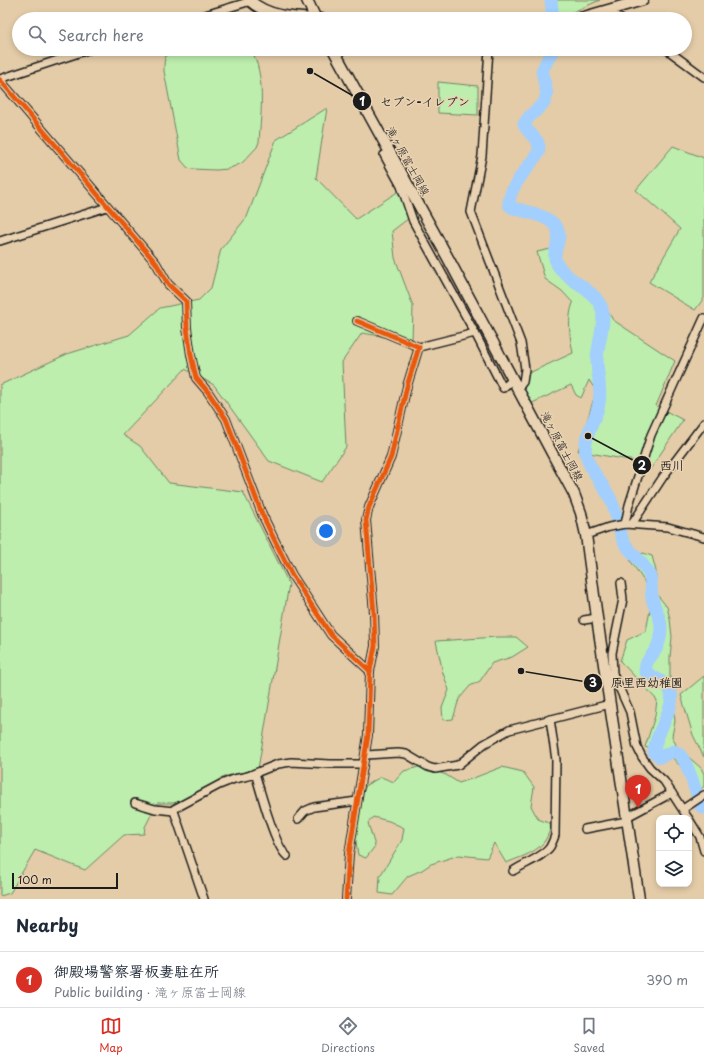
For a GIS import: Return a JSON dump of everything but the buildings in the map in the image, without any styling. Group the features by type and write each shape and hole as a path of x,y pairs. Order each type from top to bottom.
{"main road":[{"path":"307,0 313,12"},
{"path":"600,12 643,0"},
{"path":"250,1 268,12"},
{"name":"滝ヶ原富士岡線","path":"337,56 574,494 581,513 586,535 597,618 609,674 610,704 639,899"}],"street":[{"path":"215,12 250,1"},
{"path":"70,56 0,79 156,263 168,284 186,302 187,328 196,378 208,392 226,420 262,514 274,539 292,575 331,635 370,671"},
{"path":"384,155 400,186 414,221 503,388 523,382 525,369 521,343 471,212 482,156 489,56"},
{"path":"676,56 704,77"},
{"path":"0,241 107,207"},
{"path":"628,524 638,474 651,435 704,318"},
{"path":"357,321 419,347 475,333"},
{"path":"346,899 349,854 366,756 370,671 375,646 374,613 366,520 369,507 391,457 407,386 419,347"},
{"path":"628,524 704,423"},
{"path":"586,535 612,526 628,524 668,527 704,537"},
{"path":"621,583 623,599 609,674 630,712 637,746 640,752 650,768 664,782 687,815"},
{"path":"584,620 597,618"},
{"path":"366,756 398,753 406,754 428,767 435,769 458,765 484,744 509,730 610,704"},
{"path":"513,871 544,853 550,846 555,835 556,760 550,720"},
{"path":"174,811 174,809 219,785 278,764 291,762 364,764"},
{"path":"254,773 277,842 283,853 287,856"},
{"path":"586,829 627,819 672,793"},
{"path":"683,809 704,795"},
{"path":"298,819 305,811 314,807 357,801"},
{"path":"135,803 155,809 174,811"},
{"path":"174,811 204,899"},
{"path":"692,824 700,837 704,851"}],"green space":[{"path":"554,0 600,0 573,12 556,12"},
{"path":"166,56 254,56 261,83 259,142 257,147 242,163 228,169 192,169 188,168 181,160 164,71"},
{"path":"438,82 478,86 478,115 438,113"},
{"path":"327,108 316,178 356,219 399,191 413,215 392,231 395,258 413,306 412,341 362,333 342,362 346,447 322,482 269,461 214,385 185,369 123,435 140,446 169,483 243,492 289,584 258,769 222,777 197,797 173,803 157,803 145,827 144,834 124,835 85,870 35,850 10,893 0,896 0,385 67,354 129,335 160,308 199,300 211,288 221,249 247,217 276,140"},
{"path":"673,146 704,158 704,298 695,310 649,282 680,229 636,190"},
{"path":"551,249 561,266 597,294 613,320 675,361 656,406 683,420 649,471 635,461 578,451 596,391 589,380 581,398 576,395 571,385 530,404 524,389 529,373 573,353 570,335 570,315 573,303 562,291 545,279 537,252"},
{"path":"643,553 652,556 656,571 655,592 667,607 670,619 672,637 670,679 675,721 672,736 677,747 701,768 704,774 704,786 701,789 671,756 645,747 655,716 657,700 620,661 627,640 646,631 652,600 644,581 630,560"},
{"path":"516,637 528,647 512,657 492,663 480,681 470,686 459,699 453,719 443,720 442,708 449,690 443,673 436,641"},
{"path":"704,676 704,757 693,735 681,695"},
{"path":"422,766 446,775 459,783 502,767 523,772 534,787 531,806 538,819 551,824 549,833 541,845 535,850 506,863 494,843 487,858 459,855 431,864 408,876 392,895 379,893 380,876 402,840 404,828 389,821 373,817 368,823 375,846 366,858 358,855 355,835 363,793 366,785 381,777 394,782 404,771"}],"waterway":[{"path":"551,0 552,12"},
{"path":"550,56 542,71 547,94 544,103 529,117 524,124 537,141 539,148 538,153 515,185 509,205 513,208 536,214 551,222 556,227 559,234 555,254 556,262 566,275 593,296 602,309 603,320 597,354 600,398 598,409 586,442 586,455 591,467 611,500 624,543 649,574 652,598 661,623 659,642 647,662 645,671 668,687 671,693 671,701 655,744 654,752 660,757 674,751 678,753 685,763 697,794"}],"cycle path":[{"path":"0,80 156,263 168,284 186,301 187,328 196,378 208,392 226,419 262,514 274,539 292,575 331,635 370,671"},
{"path":"346,899 349,854 368,735 370,671 375,646 374,613 366,520 369,507 391,457 407,386 419,347 357,321"}],"place":[{"name":"セブン-イレブン","path":"310,71"},
{"name":"西川","path":"588,436"},
{"name":"原里西幼稚園","path":"521,671"},
{"name":"御殿場警察署板妻駐在所","path":"638,808"}]}
